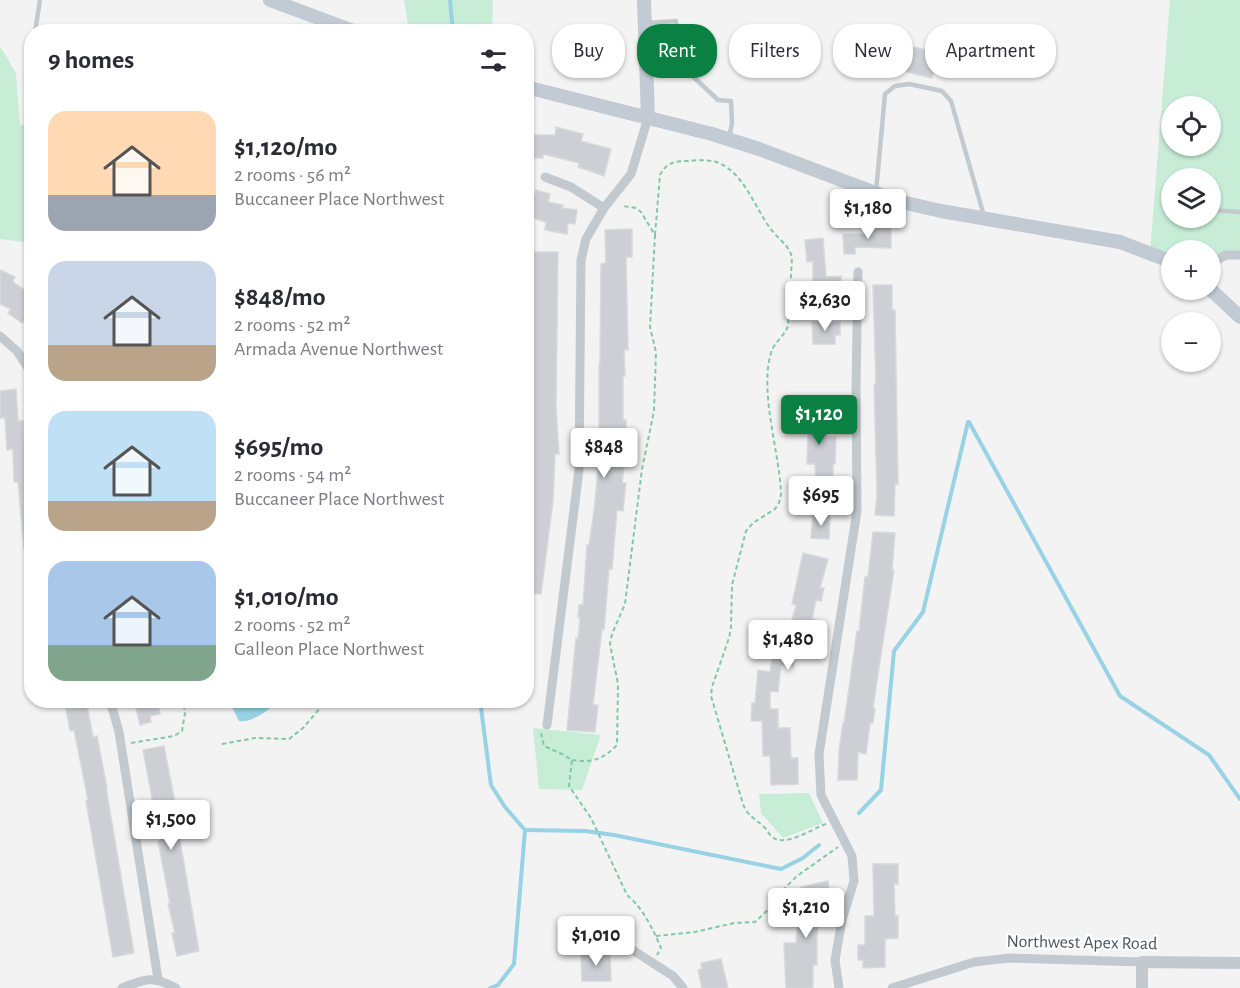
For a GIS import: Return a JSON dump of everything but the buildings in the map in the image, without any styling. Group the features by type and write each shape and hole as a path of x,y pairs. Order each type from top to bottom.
{"main road":[{"path":"270,0 334,24"},
{"path":"644,0 648,118"},
{"path":"534,89 728,139 916,206 1120,242 1161,258"},
{"path":"1221,299 1240,317"}],"street":[{"path":"547,725 579,470 581,260 586,239 604,208 631,174 648,118"},
{"path":"545,177 571,187 604,208"},
{"path":"1221,258 1226,255 1240,255"},
{"path":"839,988 835,960 842,920 854,881 852,856 821,795 819,754 858,511 856,387 858,272"},
{"path":"0,336 17,351 24,362"},
{"path":"112,708 121,744 158,979"},
{"path":"631,949 673,976 682,988"},
{"name":"Northwest Apex Road","path":"896,987 974,962 1010,958 1240,963"},
{"path":"1142,962 1142,988"},
{"path":"122,988 137,982 158,979 176,988"}],"lane":[{"path":"36,24 40,0"},
{"path":"645,23 676,21 677,57 683,67 718,100 731,100 732,124 728,139"},
{"path":"876,193 885,94 895,86 909,84 942,91 951,101 985,218"},
{"path":"1221,211 1240,212"}],"path":[{"path":"547,725 542,731 544,746 572,760 595,761 617,745 618,684 610,644 625,604 642,469 654,411 656,352 650,327 660,175 664,168 678,161 714,161 725,165 734,174 772,232 789,248 792,257 788,326 786,333 774,344 768,365 768,385 781,495 775,509 753,523 744,539 732,585 729,638 715,674 711,696 743,804 751,818 764,827 771,836 783,840 800,837 835,820"},
{"path":"623,206 636,208 642,212 655,235"},
{"path":"121,744 174,736 182,730 184,708"},
{"path":"222,744 255,738 289,739 303,728 320,708"},
{"path":"572,760 569,786 591,818 627,895 637,902 661,948 652,963"},
{"path":"656,936 755,922 764,915 797,876 846,843"}],"green space":[{"path":"404,0 493,0 492,24 408,24"},
{"path":"1170,0 1240,0 1240,255 1221,261 1221,240 1161,240 1161,257 1150,252 1161,113 1161,156 1221,156 1221,96 1162,96"},
{"path":"0,46 16,73 20,125 24,125 24,242 0,239"},
{"path":"533,728 601,735 582,790 539,789"},
{"path":"809,793 823,823 783,838 761,813 759,794"}],"water":[{"path":"232,708 270,708 249,720 239,721"}],"waterway":[{"path":"450,0 452,24"},
{"path":"859,813 881,790 894,651 923,612 968,422"},
{"path":"969,422 1120,696 1209,755 1240,799"},
{"path":"481,708 491,785 505,807 525,830 514,964 498,985 490,988"},
{"path":"525,830 585,831 614,835 781,869 803,858 819,845"}]}
